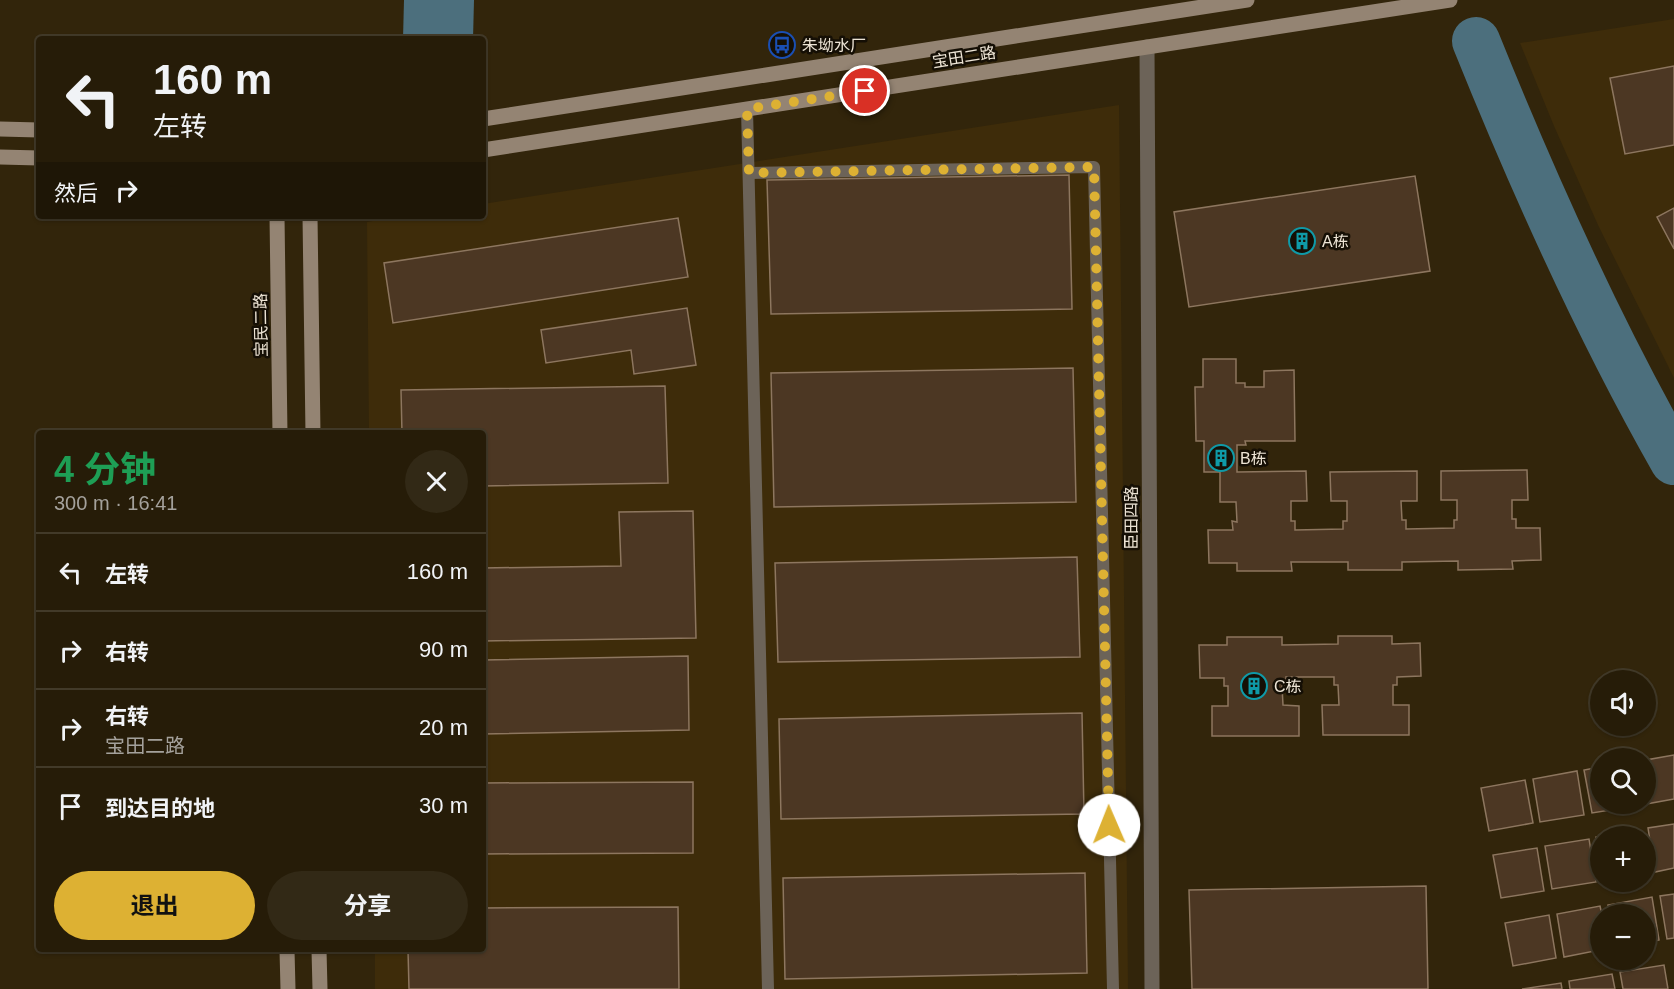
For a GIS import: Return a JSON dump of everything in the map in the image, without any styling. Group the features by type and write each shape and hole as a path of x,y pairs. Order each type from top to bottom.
{"street":[{"name":"宝田二路","path":"486,119 1247,0"},
{"name":"宝田二路","path":"486,150 1450,0"},
{"name":"臣田四路","path":"1147,47 1152,989"},
{"path":"0,129 36,130"},
{"path":"0,157 36,158"},
{"name":"宝民二路","path":"277,219 280,430"},
{"path":"310,219 313,430"},
{"path":"287,952 288,989"},
{"path":"320,952 320,989"}],"lane":[{"path":"747,109 768,989"},
{"path":"749,173 1094,167 1113,989"}],"shaded area":[{"path":"1674,19 1674,378 1598,225 1520,43"},
{"path":"1119,105 1128,989 375,989 375,952 486,952 486,430 369,430 367,222 384,219 486,219 486,204"}],"water":[{"path":"404,0 474,0 473,36 403,36"}],"building":[{"path":"1674,66 1674,145 1625,154 1610,78"},
{"path":"1069,175 1072,309 771,314 767,180"},
{"name":"A栋","path":"1415,176 1430,271 1189,307 1174,212"},
{"path":"1674,208 1674,249 1657,217"},
{"path":"678,218 688,277 393,323 384,263"},
{"path":"687,308 696,365 634,374 631,350 546,363 541,330"},
{"name":"B栋","path":"1203,359 1236,359 1236,383 1245,383 1245,387 1264,387 1264,371 1294,370 1295,441 1245,441 1246,445 1237,445 1237,472 1306,471 1307,501 1291,501 1291,521 1295,521 1295,530 1343,529 1343,521 1347,521 1347,501 1331,501 1330,472 1417,471 1417,501 1401,501 1402,520 1406,520 1406,529 1454,528 1454,520 1457,520 1457,500 1441,500 1441,471 1527,470 1528,500 1512,500 1512,519 1516,519 1516,528 1540,528 1541,560 1512,561 1513,569 1458,570 1458,561 1402,562 1402,570 1348,570 1348,562 1291,562 1292,571 1237,571 1237,563 1209,563 1208,530 1233,530 1232,521 1237,522 1236,502 1220,502 1220,472 1204,472 1204,441 1196,441 1195,387 1203,387"},
{"path":"1073,368 1076,502 774,507 771,373"},
{"path":"665,386 668,483 486,486 486,430 402,430 401,390"},
{"path":"693,511 696,638 486,641 486,568 621,566 619,512"},
{"path":"1077,557 1080,657 778,662 775,563"},
{"name":"C栋","path":"1338,636 1392,636 1392,644 1420,643 1421,676 1397,677 1397,685 1393,685 1393,705 1409,705 1409,735 1323,735 1322,705 1339,705 1338,685 1334,685 1334,677 1286,677 1286,686 1282,686 1283,705 1299,706 1299,736 1212,736 1212,706 1228,706 1228,686 1224,686 1224,678 1200,678 1199,645 1227,645 1227,637 1282,637 1282,645 1338,644"},
{"path":"688,656 689,730 486,734 486,660"},
{"path":"1082,713 1084,814 781,819 779,719"},
{"path":"1674,755 1674,799 1656,802 1656,758"},
{"path":"1590,769 1590,802 1584,770"},
{"path":"1577,771 1584,815 1540,822 1533,779"},
{"path":"1525,780 1533,823 1489,831 1481,788"},
{"path":"693,782 693,853 486,854 486,783"},
{"path":"1674,824 1674,868 1656,872 1656,827"},
{"path":"1589,839 1590,883 1552,889 1545,846"},
{"path":"1537,848 1544,891 1501,898 1493,855"},
{"path":"1085,873 1087,973 785,979 783,878"},
{"path":"1426,886 1428,989 1192,989 1189,890"},
{"path":"1674,894 1674,938 1667,939 1660,896"},
{"path":"1652,897 1653,904 1614,904"},
{"path":"678,907 679,989 409,989 408,952 486,952 486,908"},
{"path":"1590,908 1590,952 1564,957 1557,914"},
{"path":"1549,915 1556,958 1513,966 1505,923"},
{"path":"1656,922 1659,940 1656,941"},
{"path":"1664,965 1668,989 1623,989 1620,972 1656,970 1656,966"},
{"path":"1612,974 1615,989 1570,989 1569,981"},
{"path":"1561,983 1562,989 1522,989"}],"waterway":[{"path":"1476,41 1568,254 1619,359 1674,461"}],"place":[{"name":"朱坳水厂","path":"782,45"},
{"name":"A栋","path":"1302,241"},
{"name":"B栋","path":"1221,458"},
{"name":"C栋","path":"1254,686"}],"route":[{"path":"865,91 747,109 749,173 1094,167 1109,825"}]}
